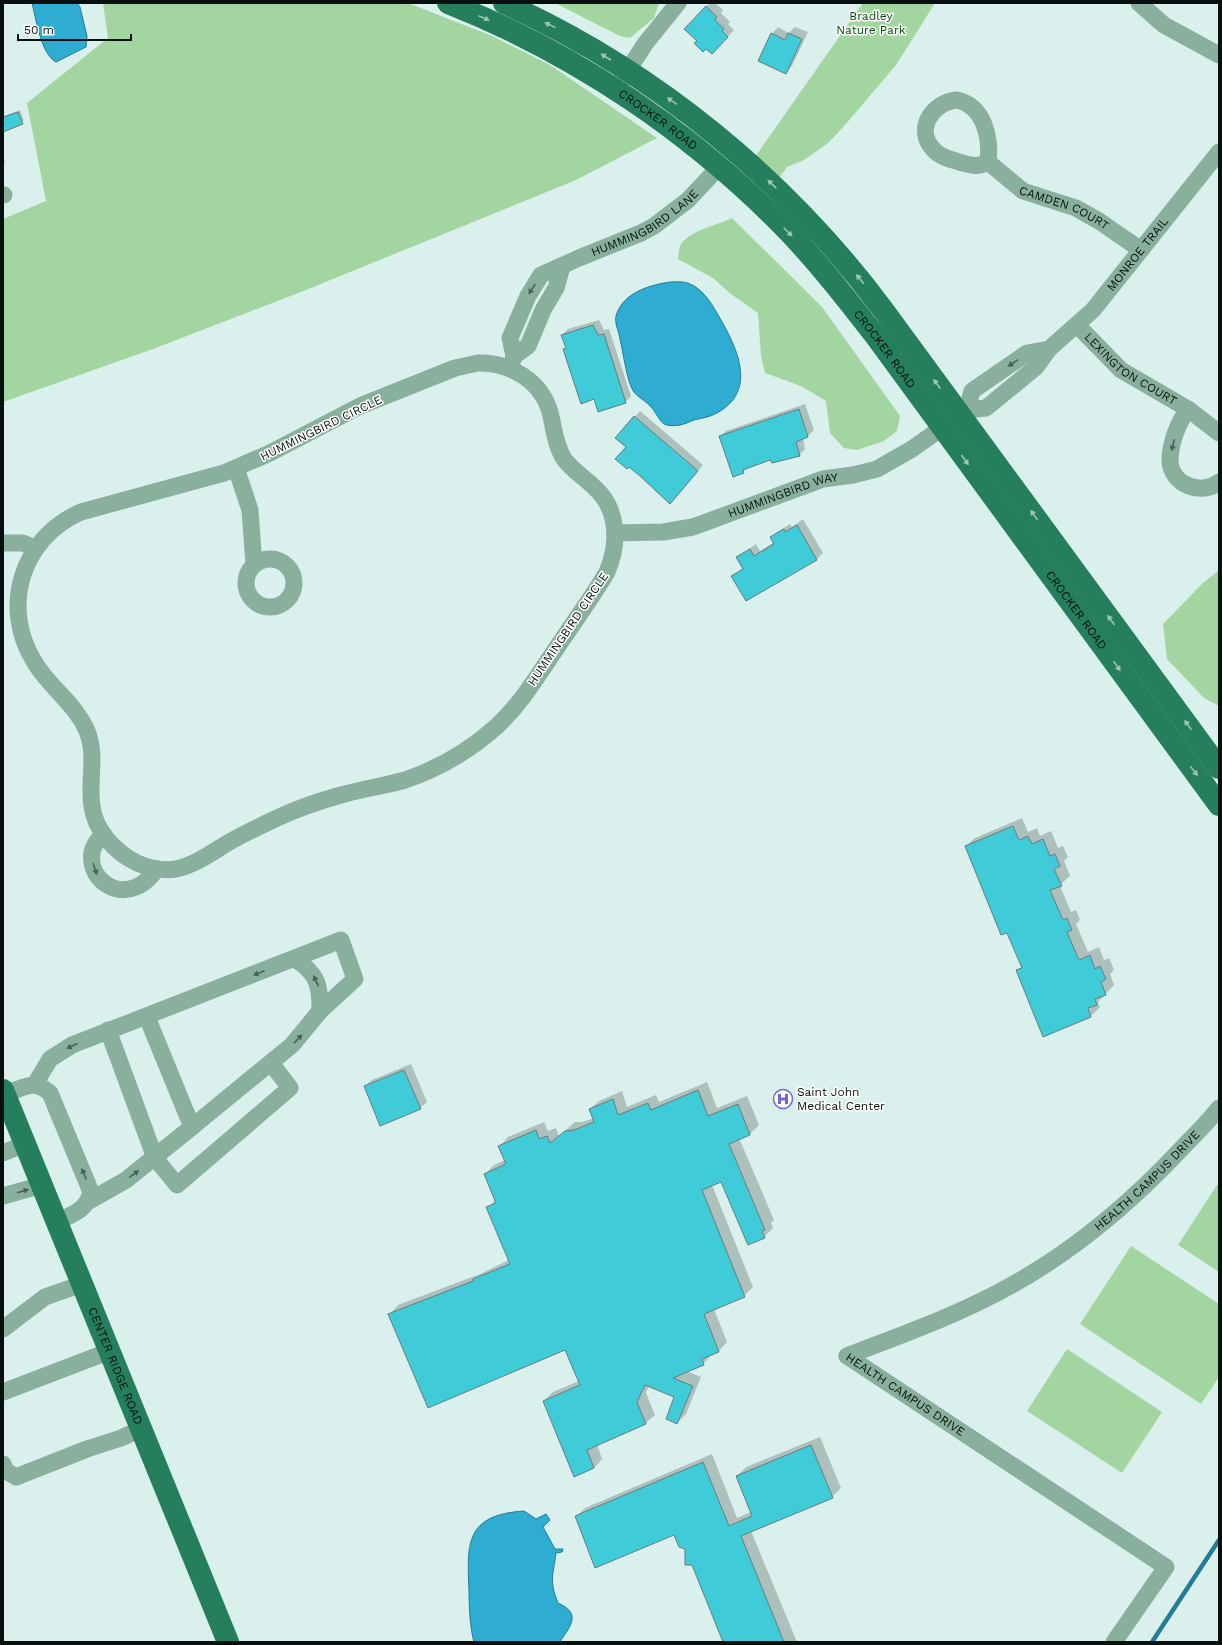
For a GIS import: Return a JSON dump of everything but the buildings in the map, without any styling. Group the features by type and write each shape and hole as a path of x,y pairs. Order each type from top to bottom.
{"main road":[{"name":"CROCKER ROAD","path":"448,3 521,35 570,62 616,90 659,119 719,167 789,233 816,262 860,316 1219,805"},
{"name":"CROCKER ROAD","path":"504,3 585,43 628,70 713,132 750,164 790,202 835,250 865,285 964,413 1219,768"},
{"name":"CENTER RIDGE ROAD","path":"4,1092 228,1642"}],"street":[{"path":"616,90 652,34 678,3"},
{"path":"1139,3 1164,25 1219,55"},
{"name":"MONROE TRAIL","path":"964,413 986,408 1036,368 1049,350 1077,325 1101,300 1217,157"},
{"name":"CAMDEN COURT","path":"988,162 1023,190 1076,208 1099,221 1141,250"},
{"name":"HUMMINGBIRD LANE","path":"512,362 528,346 543,310 556,288 562,267 579,258 626,240 654,226 688,200 719,167"},
{"name":"LEXINGTON COURT","path":"1077,325 1121,370 1188,409 1219,433"},
{"name":"HUMMINGBIRD CIRCLE","path":"512,362 540,392 549,410 562,455 570,466 595,488 607,502 614,520 615,533 614,554 603,579 520,701 495,727 472,746 435,768 407,779 339,795 277,818 188,865 176,869 157,869 148,867 118,851 104,834 95,818 92,805 92,755 88,733 72,705 34,663 10,613 29,560 35,548 49,532 59,524 81,512 207,479 236,468 270,453 360,406 455,368 466,365 512,362"},
{"name":"LEXINGTON COURT","path":"1188,409 1179,422 1176,430 1170,461 1172,468 1181,482 1200,489 1208,488 1219,482"},
{"path":"942,429 964,413"},
{"name":"HUMMINGBIRD WAY","path":"615,533 664,532 693,527 823,479 853,475 877,469 901,457 942,429"},
{"path":"236,468 250,510 254,565"},
{"path":"3,543 23,543 35,548"},
{"path":"104,834 93,847 92,859 96,874 106,884 119,889 128,890 136,888 143,884 157,869"},
{"path":"35,1084 48,1062 56,1054 108,1030 147,1017 341,940 355,979 320,1011 303,1033 271,1063 155,1158 126,1180 89,1201"},
{"path":"295,959 310,970 319,985 320,1011"},
{"path":"147,1017 192,1127"},
{"path":"108,1030 155,1158 177,1185 290,1088 271,1063"},
{"path":"4,1092 35,1084 43,1086 50,1093 91,1192 89,1201 84,1208 57,1222"},
{"name":"HEALTH CAMPUS DRIVE","path":"1114,1642 1166,1567 848,1356 970,1306 1000,1292 1058,1255 1114,1212 1151,1180 1219,1108"},
{"path":"3,1153 25,1144"},
{"path":"3,1196 42,1185"},
{"path":"3,1329 45,1297 82,1284"},
{"path":"3,1392 110,1351"},
{"path":"3,1464 6,1471 16,1477 87,1449 121,1438 141,1429"}],"green space":[{"path":"103,3 408,3 492,36 550,65 657,138 576,180 301,292 153,349 3,402 3,219 46,201 27,103 108,38"},
{"path":"555,3 659,3 654,18 630,38 620,36"},
{"name":"Bradley Nature Park","path":"863,3 935,3 896,65 845,125 828,143 804,160 787,167 778,179 755,157"},
{"path":"732,218 822,307 900,416 897,431 884,441 857,450 844,448 830,433 826,401 801,386 765,373 761,356 758,313 731,294 713,278 678,259 680,246 690,236 703,229"},
{"path":"1219,570 1219,706 1204,698 1167,659 1163,624 1203,583"},
{"path":"1217,1185 1219,1186 1219,1272 1178,1245"},
{"path":"1131,1246 1219,1304 1219,1377 1201,1404 1080,1324"},
{"path":"1067,1349 1162,1412 1122,1473 1027,1411"}],"water":[{"path":"32,3 77,3 80,7 87,36 86,47 56,62 51,58 46,52 40,36"},
{"path":"670,282 688,283 700,290 705,295 721,320 733,344 738,357 740,370 740,382 737,393 729,404 712,416 694,420 682,425 673,426 662,422 652,408 634,392 627,374 616,319 617,313 621,306 632,295 654,285"},
{"path":"524,1511 536,1519 546,1514 550,1520 543,1527 555,1549 563,1549 562,1552 556,1553 553,1573 553,1589 558,1603 566,1607 570,1612 572,1621 560,1642 474,1642 470,1617 468,1559 474,1534 480,1525 490,1518"}],"waterway":[{"path":"1152,1642 1219,1540"}],"place":[{"name":"Saint John Medical Center","path":"783,1099"}]}
